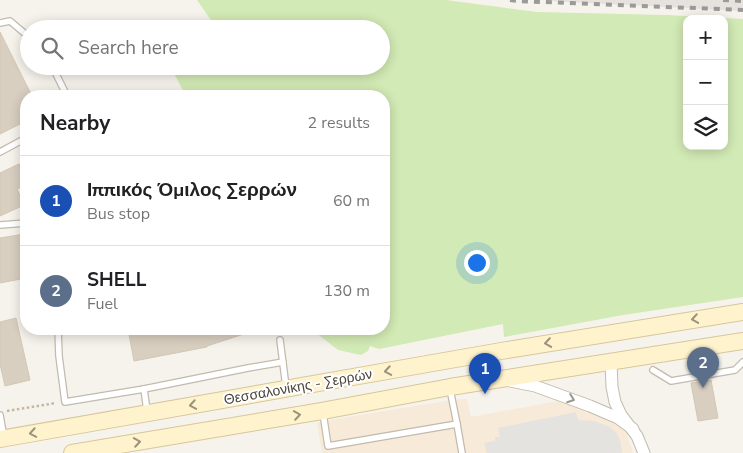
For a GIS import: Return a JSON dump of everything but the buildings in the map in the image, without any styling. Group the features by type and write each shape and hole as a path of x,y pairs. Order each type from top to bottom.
{"main road":[{"name":"Θεσσαλονίκης - Σερρών","path":"2,438 596,335 743,312"},
{"name":"Θεσσαλονίκης - Σερρών","path":"72,453 93,451 450,387 743,341"}],"street":[{"path":"611,362 615,402 633,429 644,453"},
{"path":"490,381 513,381 546,389 618,418 633,429"}],"lane":[{"path":"0,23 10,21 20,29"},
{"path":"56,75 64,90"},
{"path":"0,152 20,141"},
{"path":"0,225 20,223"},
{"path":"58,335 65,402 283,362"},
{"path":"280,340 287,389"},
{"path":"653,370 670,382 735,370 743,362"},
{"path":"450,387 462,453"},
{"path":"144,389 148,413"},
{"path":"322,411 330,453"},
{"path":"0,413 2,438"},
{"path":"328,446 456,424"}],"path":[{"path":"0,413 65,402"}],"shaded area":[{"path":"743,0 743,11 547,1"},
{"path":"467,399 471,417 558,401 568,404 599,416 622,428 627,435 633,453 322,453 317,423"},
{"path":"576,412 578,420 594,421 608,426 616,432 620,440 622,453 487,453 484,443 495,441 495,437 500,437 498,428"}],"green space":[{"path":"197,0 446,0 537,12 683,16 683,150 728,150 728,18 743,19 743,297 623,315 504,337 503,324 379,349 370,346 368,351 361,355 338,350 319,335 390,335 390,90 183,90 175,75 390,75 390,20 211,20"}],"railway":[{"path":"510,0 743,10"},
{"path":"723,0 743,1"}],"place":[{"name":"SHELL","path":"703,388"},
{"name":"Ιππικός Όμιλος Σερρών","path":"485,394"}]}
